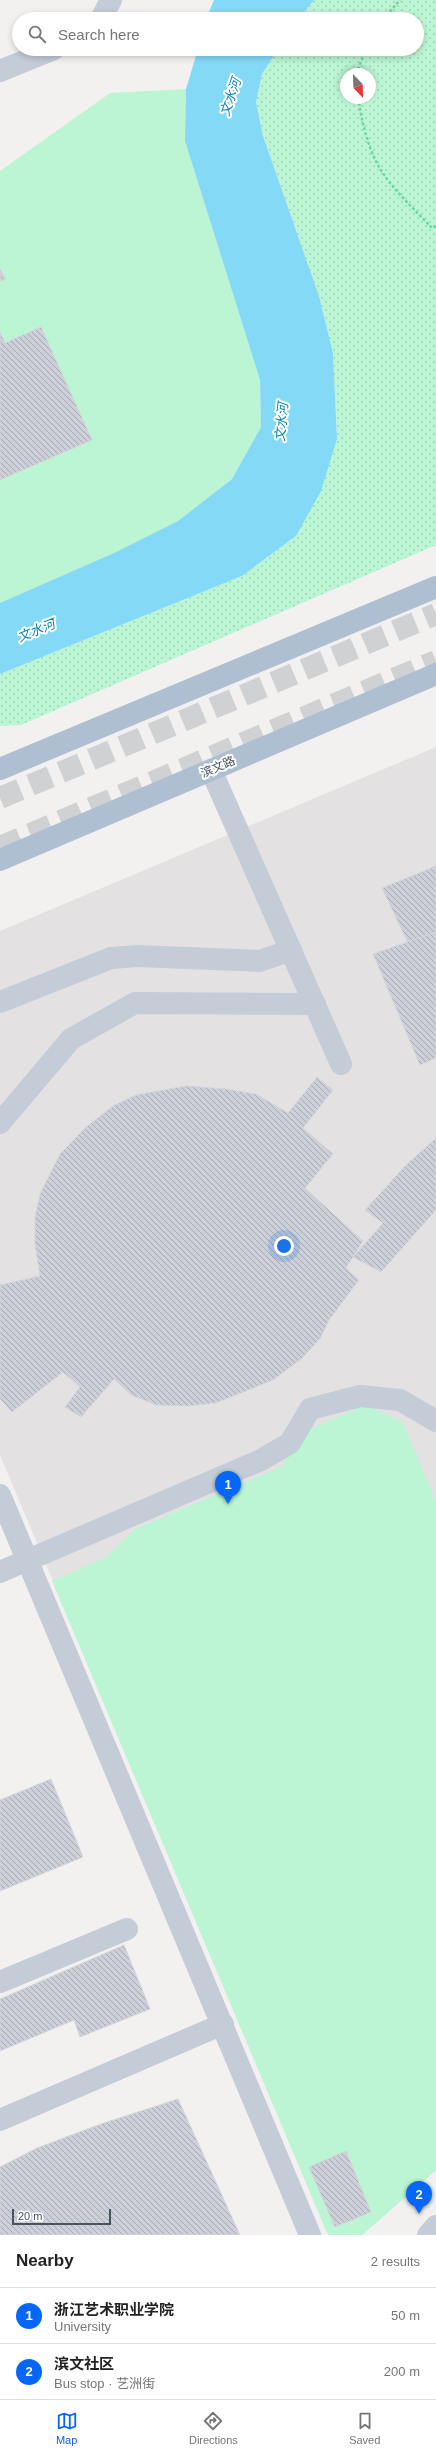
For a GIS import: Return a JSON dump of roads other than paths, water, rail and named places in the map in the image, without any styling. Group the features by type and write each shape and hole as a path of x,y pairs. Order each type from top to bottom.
{"main road":[{"path":"0,769 436,587"},
{"name":"滨文路","path":"0,860 436,674"}],"street":[{"path":"105,12 111,0"},
{"path":"0,71 37,56"},
{"path":"210,770 341,1064"},
{"path":"0,1002 111,958 138,956 260,961 291,950"},
{"path":"0,1123 71,1039 135,1002 315,1004"},
{"path":"0,1572 261,1460 290,1443 310,1409 360,1396 400,1400 436,1421"},
{"path":"3,1508 28,1560 310,2235"},
{"path":"0,1982 127,1928"},
{"path":"0,2120 223,2024"},
{"path":"428,2235 436,2226"}],"water":[{"path":"214,0 314,0 305,12 209,12"},
{"name":"文水河","path":"196,56 274,56 262,74 256,102 263,136 319,296 333,353 337,439 321,491 296,536 242,576 0,674 0,603 116,552 178,521 232,479 261,427 260,380 185,141 186,89"}],"tunnel":[{"path":"0,798 436,614"},
{"path":"0,847 436,661"}],"place":[{"name":"浙江艺术职业学院","path":"228,1504"},
{"name":"滨文社区","path":"419,2214"}]}
